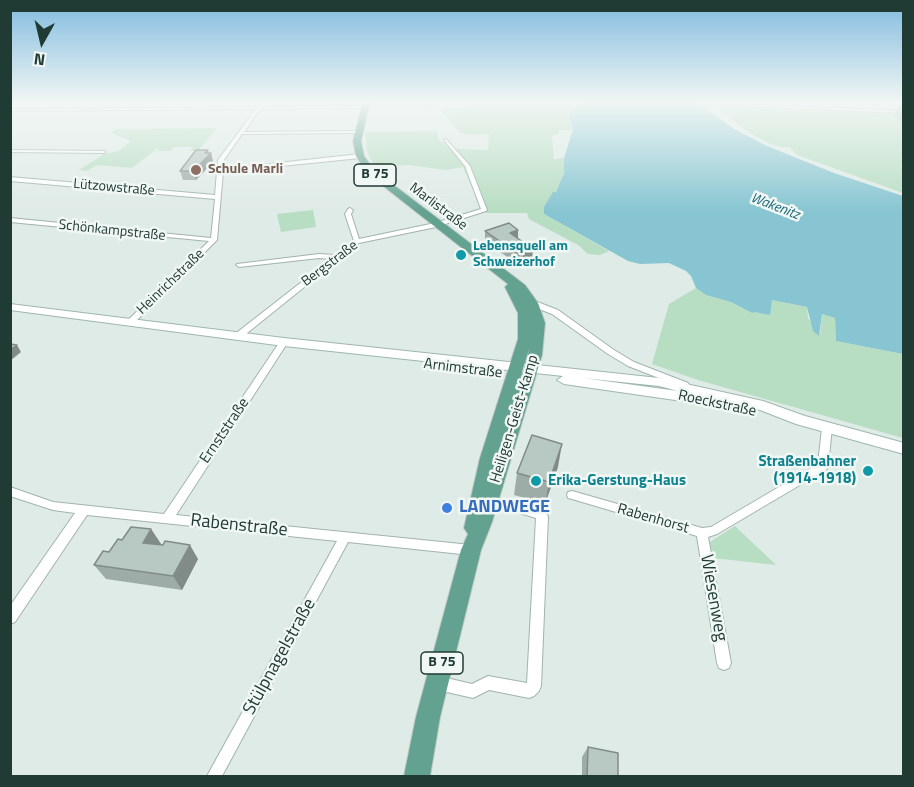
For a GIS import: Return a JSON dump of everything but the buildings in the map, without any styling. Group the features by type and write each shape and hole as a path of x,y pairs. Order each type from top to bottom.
{"main road":[{"name":"B 75","path":"359,139 360,156"},
{"name":"Marlistraße","path":"360,156 371,172 385,185 490,265 517,289"},
{"name":"Heiligen-Geist-Kamp","path":"471,550 473,520 488,458 538,340 538,323 532,303 517,289"},
{"name":"Heiligen-Geist-Kamp","path":"417,777 437,683 471,550 490,500 523,371 526,324 517,289"},
{"name":"Arnimstraße","path":"10,307 284,342 316,350 523,371 635,375"},
{"name":"Roeckstraße","path":"635,375 763,406 827,428 903,449"},
{"name":"Roeckstraße","path":"635,375 714,401 801,420"}],"street":[{"path":"237,139 221,160 219,171 360,156"},
{"name":"Bergstraße","path":"238,336 357,241 436,225 484,210 467,166 446,140"},
{"path":"13,152 104,153"},
{"name":"Heinrichstraße","path":"130,322 214,240 219,171"},
{"name":"Lützowstraße","path":"10,178 217,197"},
{"path":"350,210 348,214 357,241"},
{"name":"Schönkampstraße","path":"10,220 214,240"},
{"path":"239,265 319,256 337,258"},
{"path":"532,303 555,312 611,352 635,375"},
{"name":"Ernststraße","path":"166,519 284,342"},
{"name":"Rabenhorst","path":"572,495 702,533 713,531 824,466 827,428"},
{"name":"Rabenstraße","path":"10,491 53,506 84,510 471,550"},
{"path":"437,683 473,691 488,683 532,690 542,516 490,500"},
{"path":"10,618 84,510"},
{"name":"Wiesenweg","path":"702,533 724,663"},
{"name":"Stülpnagelstraße","path":"214,777 345,537"}],"green space":[{"path":"125,139 208,139 198,151 190,151 193,147 174,147 170,151 157,151 159,147 132,168 97,165 87,171 79,170 104,154 119,151 131,141"},
{"path":"366,139 439,139 451,149 488,150 489,139 552,139 554,159 564,158 566,165 560,184 544,214 609,251 600,255 588,254 578,245 529,219 527,213 486,213 481,208 463,167 446,170 408,165 376,167 368,155"},
{"path":"760,139 903,139 903,193 797,155 789,147 770,144"},
{"path":"313,210 316,227 281,232 277,214"},
{"path":"696,288 706,295 731,302 752,313 772,300 807,307 808,318 820,335 822,314 835,318 836,341 903,354 903,438 698,380 652,364 669,304"},
{"path":"735,526 776,565 713,558 710,542"}],"water":[{"name":"Wakenitz","path":"570,139 753,139 834,173 903,196 903,354 836,341 835,318 822,314 819,336 813,331 807,307 772,300 770,315 752,313 731,302 706,295 696,288 686,271 669,263 640,264 628,261 544,214 544,207 553,192 556,192 564,173 564,158"}],"place":[{"name":"Schule Marli","path":"196,170"},
{"name":"Lebensquell am Schweizerhof","path":"461,255"},
{"name":"Straßenbahner (1914-1918)","path":"868,471"},
{"name":"Erika-Gerstung-Haus","path":"536,481"},
{"name":"LANDWEGE","path":"447,508"}]}
